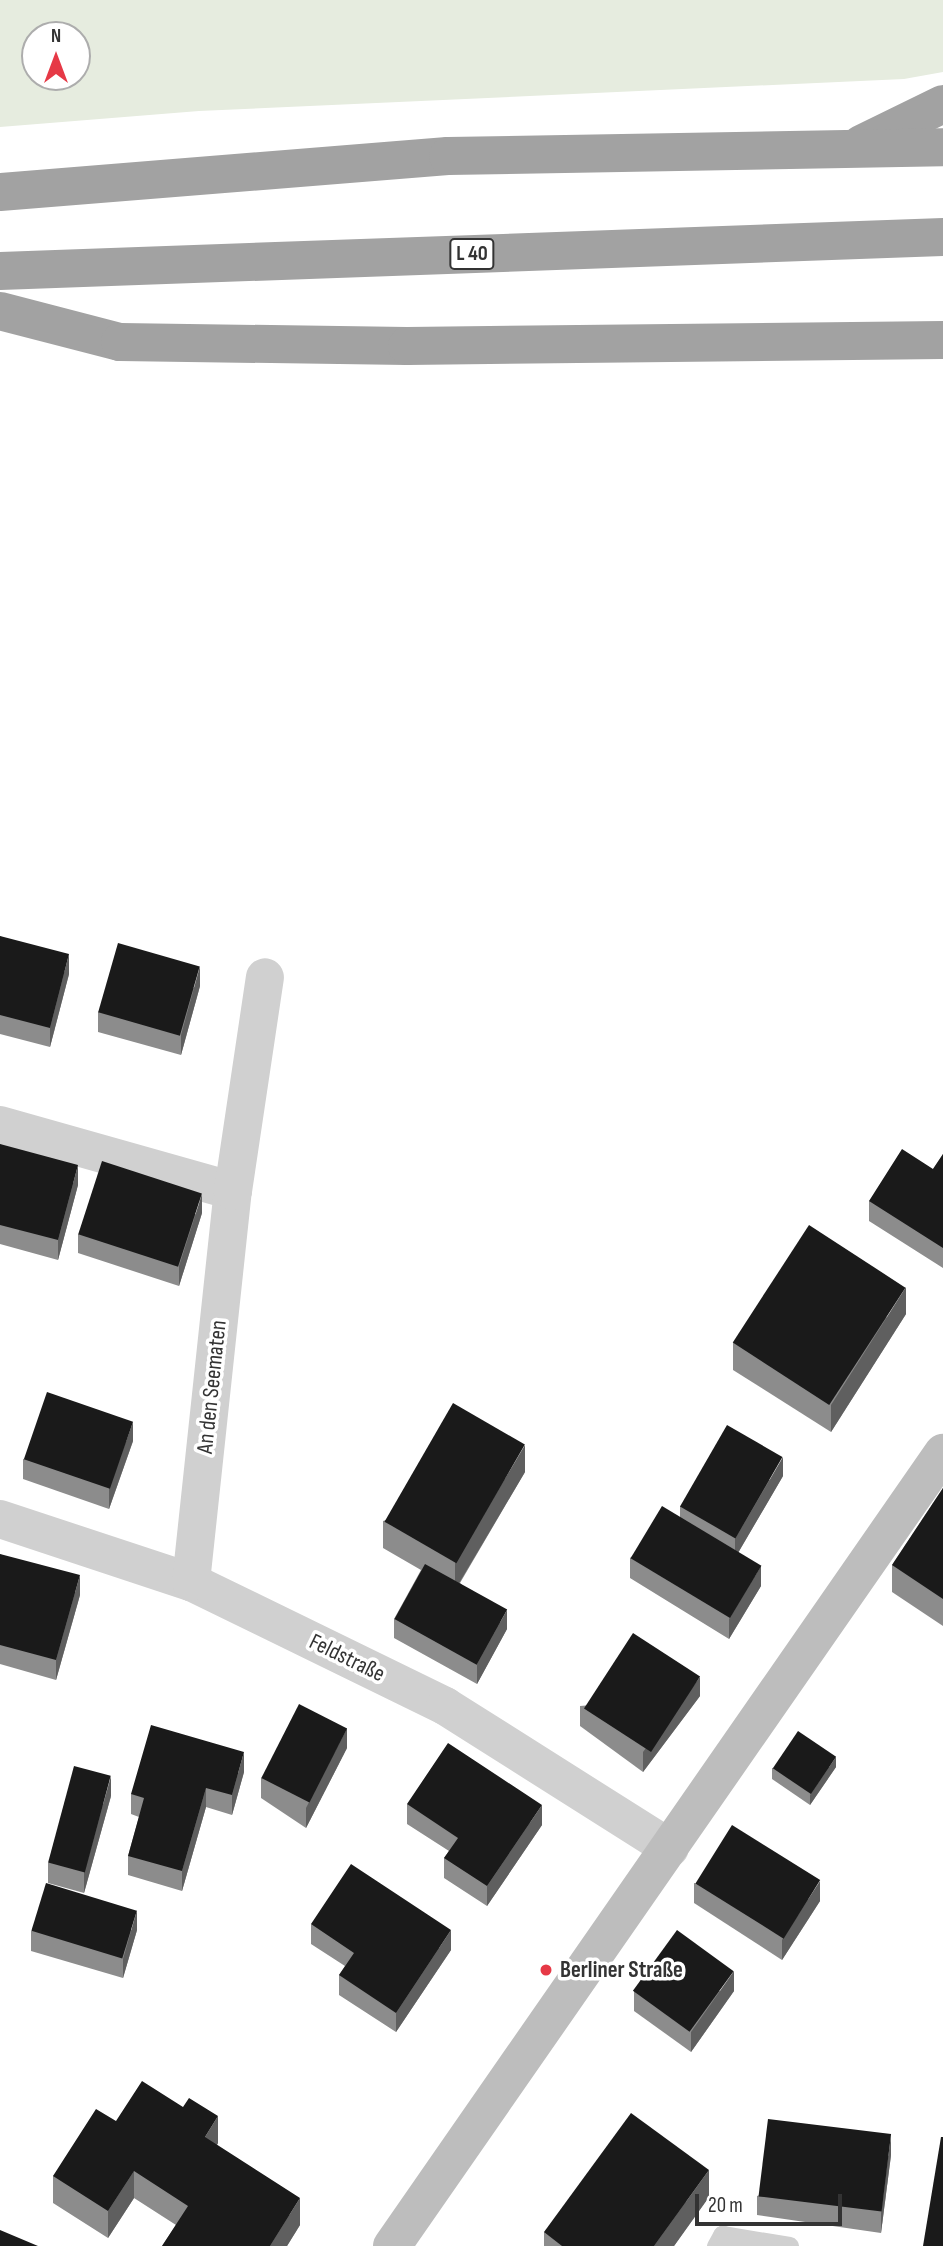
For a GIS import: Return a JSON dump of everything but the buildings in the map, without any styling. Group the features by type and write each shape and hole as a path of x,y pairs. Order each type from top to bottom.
{"highway":[{"path":"856,146 943,104"},
{"path":"0,192 448,156 856,146 943,147"},
{"name":"L 40","path":"0,271 943,237"},
{"path":"0,311 120,342 407,346 943,340"}],"main road":[{"path":"392,2246 943,1453"}],"street":[{"name":"An den Seematen","path":"191,1582 233,1191 265,977"},
{"path":"0,1125 233,1191"},
{"name":"Feldstraße","path":"0,1519 191,1582 445,1706 670,1848"}],"lane":[{"path":"716,2246 722,2235 789,2246"}],"shaded area":[{"path":"0,0 943,0 943,72 904,79 199,111 0,127"}],"place":[{"name":"Berliner Straße","path":"546,1970"}]}
